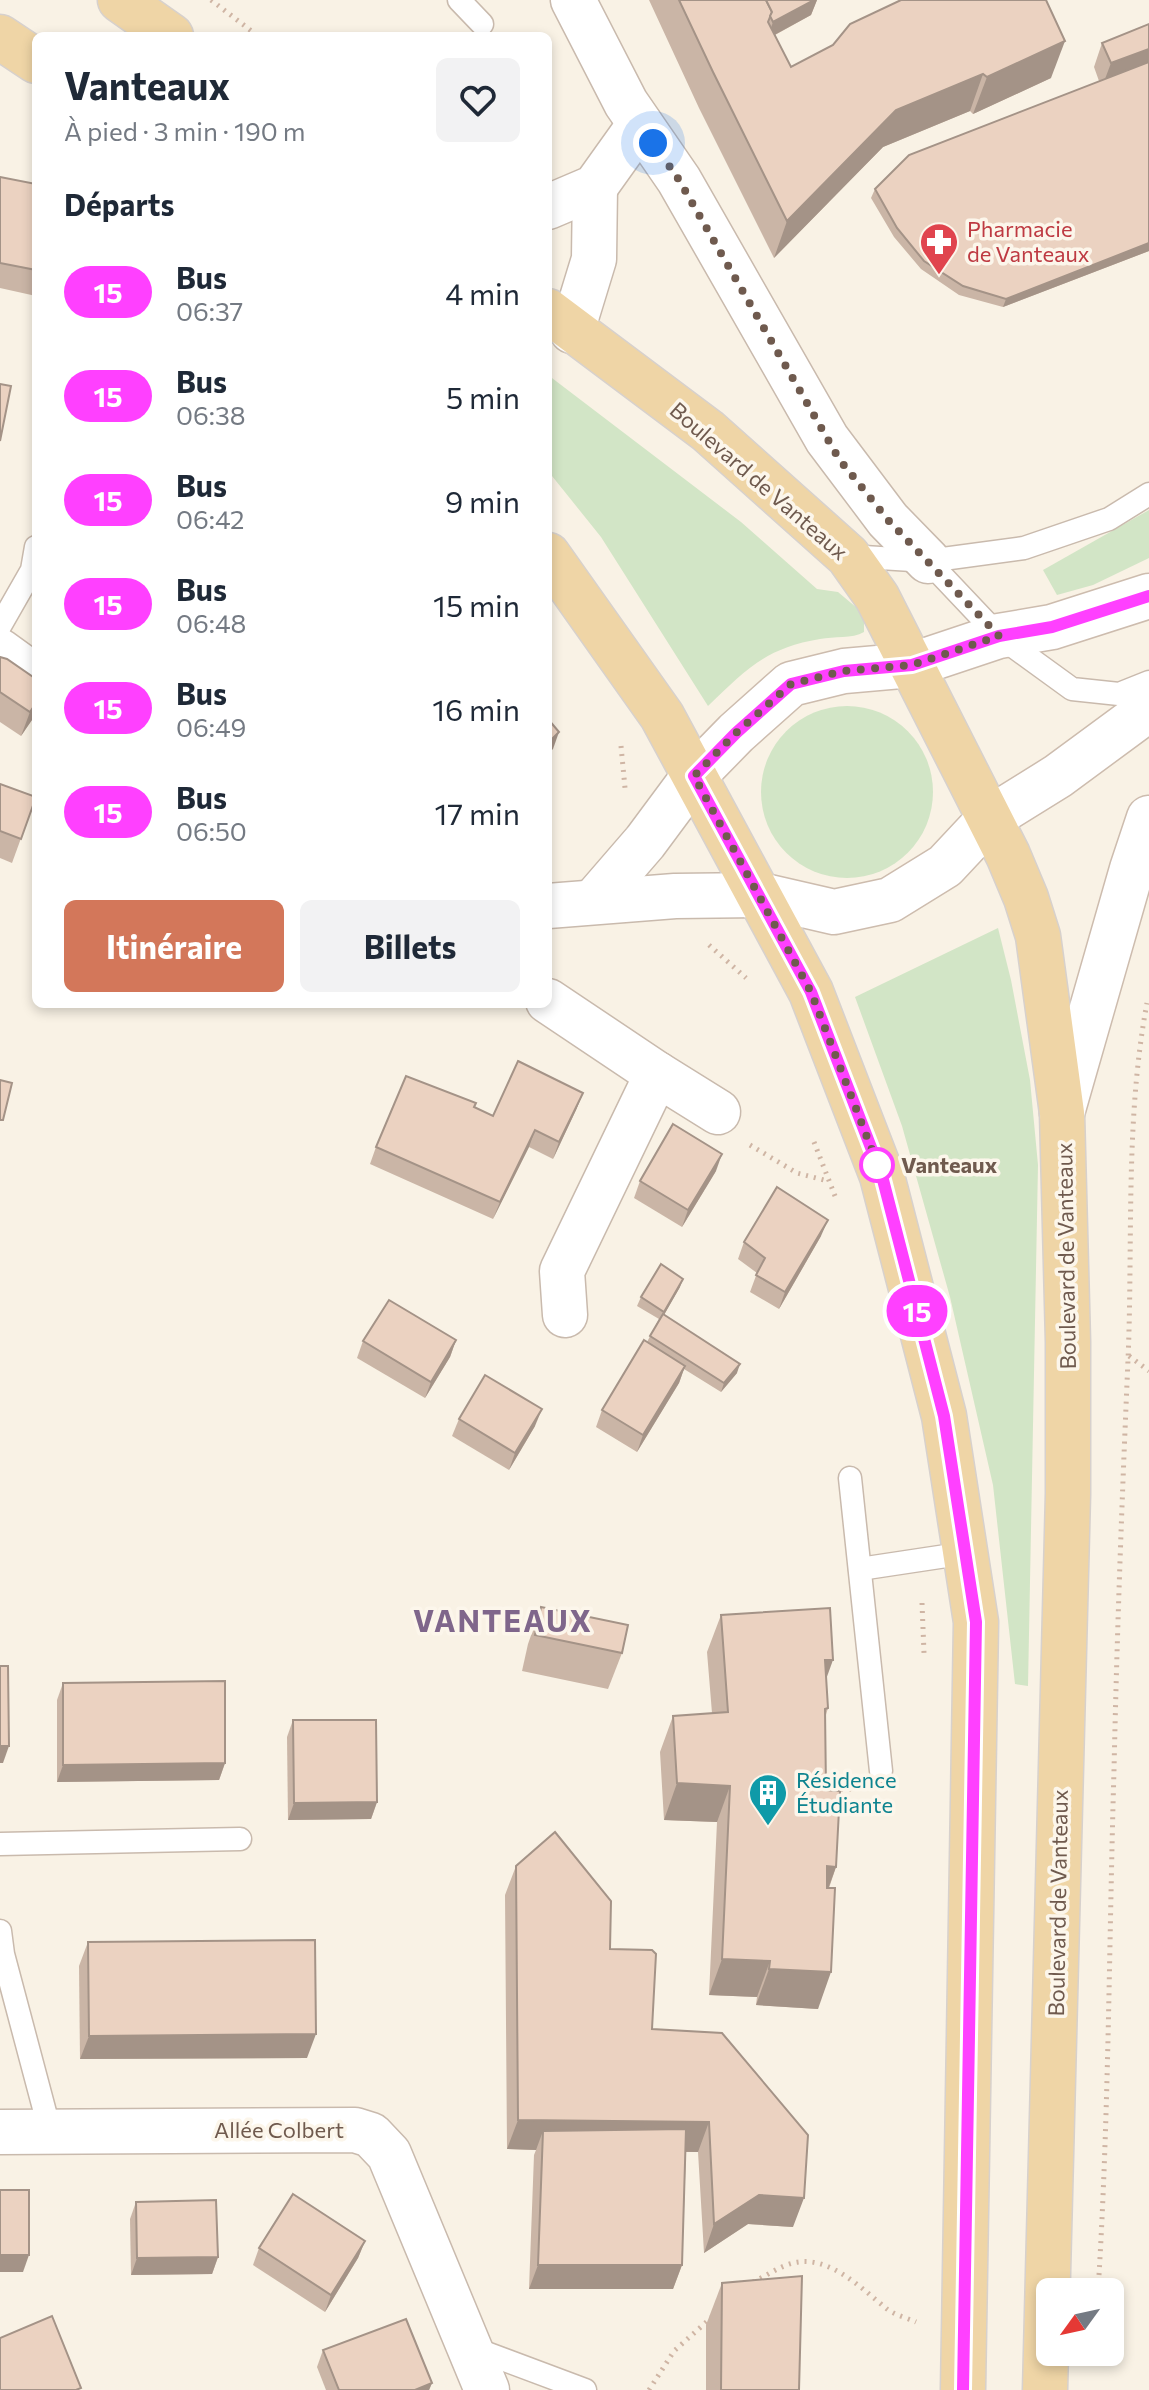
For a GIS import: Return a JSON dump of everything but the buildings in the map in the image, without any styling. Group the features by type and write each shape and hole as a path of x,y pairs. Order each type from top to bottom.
{"main road":[{"path":"120,0 165,32"},
{"path":"0,37 32,58"},
{"name":"Boulevard de Vanteaux","path":"560,321 708,431 848,556 877,597 912,665 1026,898 1038,936 1062,1113 1068,1328 1068,1494 1045,2390"},
{"path":"552,561 662,716 811,992 882,1176 944,1416 976,1622 963,2390"}],"street":[{"path":"573,0 640,124 679,180 839,459 888,520 928,561"},
{"path":"552,205 595,187 640,124"},
{"path":"560,321 594,259 595,187"},
{"path":"594,901 645,842 694,776 791,684 844,671 912,665 999,636 1052,627 1149,596"},
{"path":"552,906 675,896 760,895 834,912 890,900 945,866 989,819 1058,776 1149,709"},
{"path":"1062,1113 1149,818"},
{"path":"552,1004 718,1112"},
{"path":"565,1315 562,1271 657,1074"},
{"name":"Allée Colbert","path":"0,2132 355,2130 371,2135 389,2154 487,2390"}],"lane":[{"path":"459,0 482,24"},
{"path":"848,556 928,561 1024,548 1109,519 1149,494"},
{"path":"928,561 999,636 1072,689 1119,694 1149,682"},
{"path":"0,626 32,570"},
{"path":"850,1478 881,1771"},
{"path":"860,1569 966,1553"},
{"path":"0,1844 240,1839"},
{"path":"0,1931 3,1954 50,2131"},
{"path":"470,2347 585,2390"}],"path":[{"path":"211,0 253,32"},
{"path":"615,735 622,748 626,811 645,842"},
{"path":"1099,2277 1106,2160 1119,1578 1138,1049 1149,991"},
{"path":"718,1112 719,1127 797,1173 829,1181"},
{"path":"1129,1356 1149,1371"},
{"path":"748,2284 791,2263 809,2261 833,2269 870,2292 890,2311 917,2323"},
{"path":"649,2390 674,2351 716,2313"}],"green space":[{"path":"552,378 741,522 817,589 838,592 857,608 864,621 864,632 801,643 770,655 746,671 708,706 601,537 552,476"},
{"path":"1149,510 1149,558 1093,585 1057,595 1043,570"},
{"path":"847,706 880,712 908,731 927,759 933,792 927,825 908,853 880,872 847,878 814,872 786,853 767,825 761,792 767,759 786,731 814,712"},
{"path":"998,928 1030,1080 1038,1165 1028,1686 1015,1684 993,1485 950,1297 902,1126 855,997"}],"bus line":[{"name":"15","path":"963,2390 976,1622 944,1416 882,1176 811,992 694,776 791,684 844,671 912,665 999,636 1052,627 1149,596"}],"place":[{"name":"Pharmacie de Vanteaux","path":"939,276"},
{"name":"Vanteaux","path":"877,1165"},
{"name":"Résidence Étudiante","path":"768,1827"}],"district":[{"name":"VANTEAUX","path":"503,1622"}],"route":[{"path":"653,143 679,180 839,459 888,520 999,636 912,665 844,671 791,684 694,776 811,992 882,1176 877,1165"}]}
